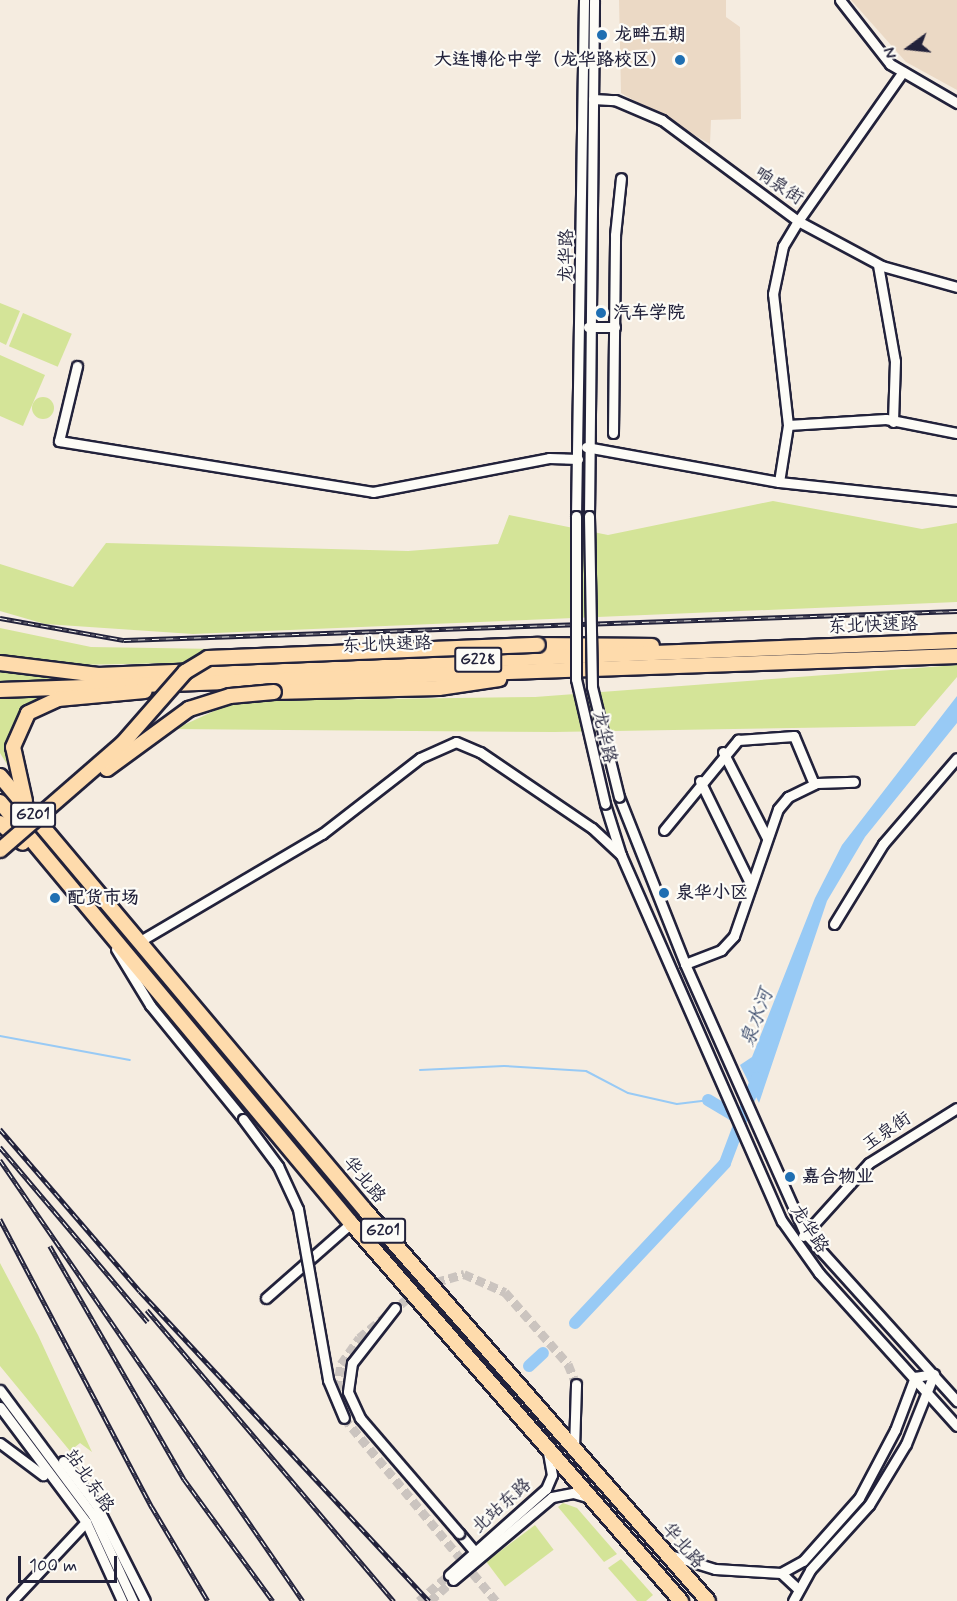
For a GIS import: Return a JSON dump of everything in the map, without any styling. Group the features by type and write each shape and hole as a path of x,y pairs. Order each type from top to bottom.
{"highway":[{"name":"东北快速路","path":"0,663 98,675 957,641"},
{"path":"0,850 122,744 185,672 208,658 538,645 622,644 705,651"},
{"name":"东北快速路","path":"0,690 957,656"},
{"path":"0,860 177,715 215,699 274,692 439,688 547,670"},
{"path":"34,816 13,757 14,737 28,713 58,699 128,695 173,684"},
{"name":"华北路","path":"0,776 574,1449 708,1601"},
{"name":"华北路","path":"0,802 64,877 106,932 351,1223 681,1601"},
{"path":"0,823 64,877"}],"street":[{"name":"龙华路","path":"584,0 586,98 581,445 578,459 576,516 576,679 605,804 621,855 720,1082 795,1245 957,1426"},
{"name":"龙华路","path":"594,0 597,99 589,516 592,687 619,797 685,964 806,1233 956,1398"},
{"path":"840,0 871,45 903,73 957,103"},
{"name":"响泉街","path":"586,98 615,100 662,120 798,220 903,73"},
{"path":"613,433 621,178"},
{"path":"779,482 788,425 773,294 783,246 798,220 879,265 957,287"},
{"path":"879,265 895,361 893,422"},
{"path":"583,326 615,327"},
{"path":"77,366 59,441 373,492 549,458 578,459"},
{"path":"788,425 893,422 957,433"},
{"path":"581,445 779,482 957,501"},
{"path":"664,830 723,752 738,740 794,736 814,784"},
{"path":"140,941 322,834 420,758 456,742 480,752 583,822 621,855"},
{"path":"723,752 767,838"},
{"path":"834,924 883,844 957,758"},
{"path":"700,781 750,883"},
{"path":"685,964 721,950 734,936 750,883 777,809 814,784 854,782"},
{"path":"106,932 150,1005 243,1119 278,1166 298,1209 328,1380 344,1418"},
{"name":"玉泉街","path":"795,1245 869,1163 957,1108"},
{"path":"266,1298 351,1223"},
{"path":"395,1308 352,1363 348,1392 360,1418 477,1555"},
{"path":"664,1551 715,1569 781,1573 803,1561 859,1498 915,1377 934,1374"},
{"path":"794,1601 798,1589 869,1505 906,1444 934,1374"},
{"path":"574,1449 576,1384"},
{"name":"站北东路","path":"0,1390 26,1421 93,1515 133,1601"},
{"name":"站北东路","path":"0,1407 86,1522 122,1601"},
{"path":"26,1421 82,1484 125,1559 145,1601"},
{"path":"0,1443 43,1475"},
{"name":"北站东路","path":"451,1578 546,1490 553,1467 547,1449"},
{"name":"北站东路","path":"477,1555 552,1497 573,1492 590,1498"},
{"path":"12,1601 86,1522"},
{"path":"781,1573 798,1589"}],"shaded area":[{"name":"大连博伦中学（龙华路校区）","path":"619,0 726,0 726,17 740,27 741,119 711,120 710,144 621,93"},
{"path":"851,0 957,0 957,90 906,62"}],"green space":[{"path":"0,303 20,311 6,345 0,342"},
{"path":"23,313 72,334 58,367 9,346"},
{"path":"0,355 45,375 23,426 0,416"},
{"path":"43,397 51,400 54,408 51,416 43,419 35,416 32,408 35,400"},
{"path":"773,501 922,529 957,523 957,602 193,634 45,624 0,611 0,564 73,587 106,543 408,551 498,544 509,515 608,535"},
{"path":"0,628 91,647 219,649 182,663 69,665 0,655"},
{"path":"957,665 957,677 915,726 554,732 175,729 236,701 535,697"},
{"path":"0,666 18,671 66,681 0,684"},
{"path":"61,695 23,711 10,736 10,769 0,753 0,696"},
{"path":"0,1263 38,1335 92,1452 80,1443 70,1451 0,1366"},
{"path":"563,1503 577,1508 617,1554 604,1562 558,1507"},
{"path":"535,1525 554,1550 505,1586 486,1562"},
{"path":"621,1559 653,1595 646,1601 637,1601 608,1568"}],"water":[{"name":"泉水河","path":"957,696 957,723 865,837 827,901 759,1103 740,1065 752,1057 815,898 842,845"}],"waterway":[{"path":"0,1036 130,1060"},
{"path":"420,1070 504,1066 586,1071 628,1093 677,1104 708,1100"},
{"name":"泉水河","path":"575,1323 725,1163 757,1078"},
{"path":"708,1100 733,1115 745,1112"},
{"name":"泉水河","path":"529,1366 543,1353"}],"tunnel":[{"path":"496,1601 344,1418 337,1389 341,1364 359,1338 423,1286 464,1274 505,1292 568,1364 576,1384"},
{"path":"419,1601 449,1575"},
{"path":"430,1601 453,1580"}],"railway":[{"path":"0,618 124,640 957,611"},
{"path":"0,1129 140,1291 429,1601"},
{"path":"0,1147 148,1322"},
{"path":"0,1160 303,1601"},
{"path":"0,1219 152,1507 208,1601"},
{"path":"50,1246 184,1479 273,1601"},
{"path":"147,1310 394,1601"}],"place":[{"name":"龙畔五期","path":"602,35"},
{"name":"大连博伦中学（龙华路校区）","path":"680,60"},
{"name":"汽车学院","path":"601,313"},
{"name":"泉华小区","path":"664,893"},
{"name":"配货市场","path":"55,898"},
{"name":"嘉合物业","path":"790,1177"}]}
